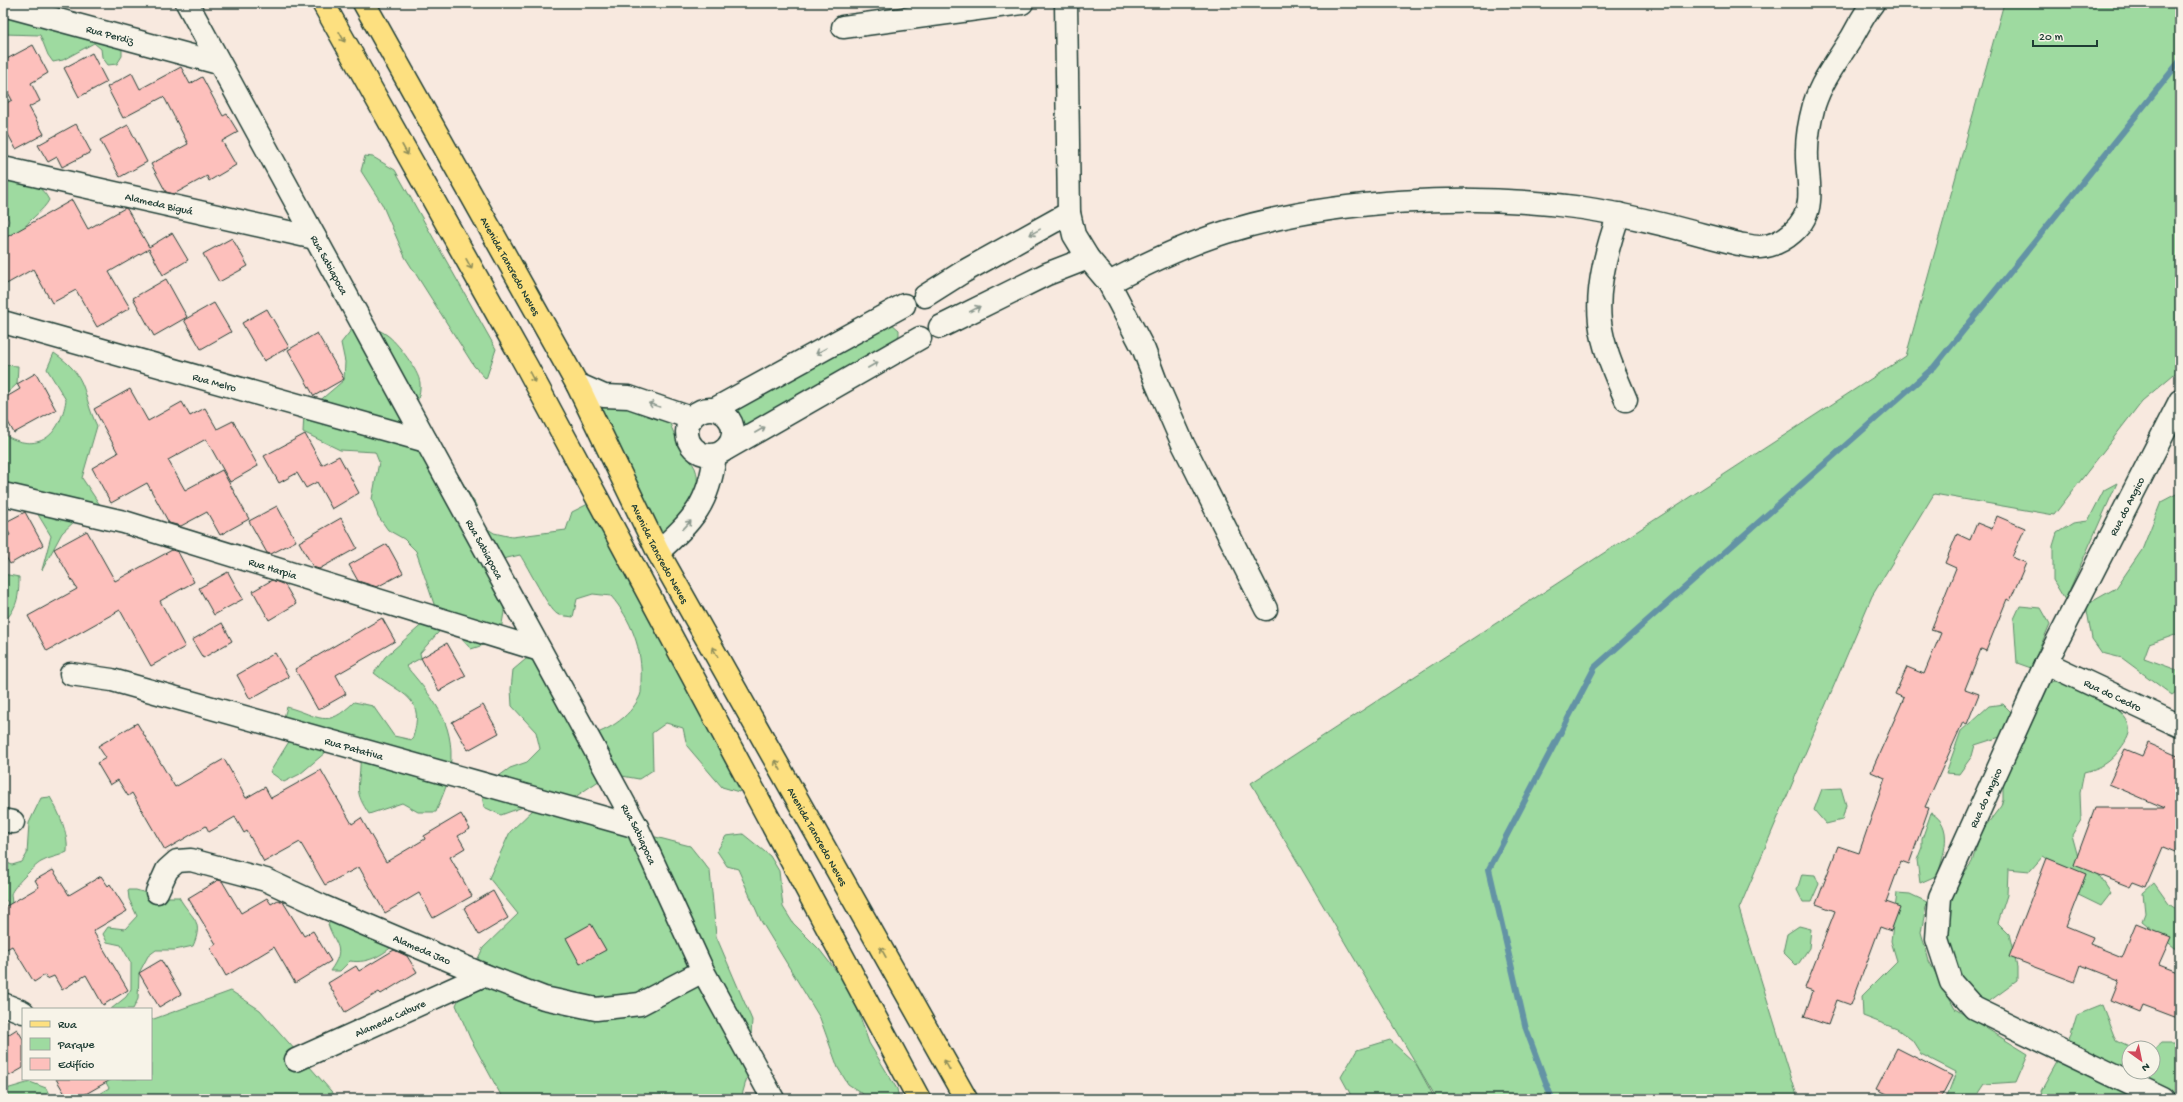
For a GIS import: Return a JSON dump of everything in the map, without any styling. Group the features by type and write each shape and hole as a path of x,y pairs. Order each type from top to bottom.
{"main road":[{"path":"323,3 527,367 919,1099"},
{"name":"Avenida Tancredo Neves","path":"364,3 577,384 658,552 966,1099"}],"street":[{"name":"Rua Sabiapoca","path":"187,3 218,63 637,827 703,971 773,1099"},
{"path":"843,28 1022,3"},
{"path":"1066,3 1069,213 1074,236 1088,258 1109,283 1144,350 1163,401 1183,444 1266,609"},
{"path":"1109,283 1164,255 1224,233 1302,213 1402,202 1455,200 1545,204 1619,214 1758,247 1773,245 1787,238 1798,227 1809,203 1807,150 1809,128 1815,104 1824,81 1850,40 1868,4"},
{"name":"Rua Perdiz","path":"3,5 218,63"},
{"name":"Alameda Biguá","path":"3,168 315,238"},
{"path":"925,296 962,272 1069,213"},
{"path":"1619,214 1609,244 1600,307 1600,323 1626,400"},
{"path":"658,552 687,526 703,501 720,452 734,434 733,426 726,415 715,409 706,409 697,412 691,418 686,434 693,448 699,453 720,452 920,338 928,337 935,333 940,327 1040,277 1088,258"},
{"path":"715,409 904,305 917,296 925,296 937,302 941,307 943,313 940,327"},
{"path":"904,305 901,319 903,326 913,336 920,338"},
{"name":"Rua Melro","path":"3,322 426,441"},
{"path":"577,384 604,396 629,397 691,418"},
{"name":"Rua do Angico","path":"2163,1099 1974,1008 1951,982 1937,939 1940,897 2046,663 2180,401"},
{"name":"Rua Harpia","path":"3,494 124,522 540,650"},
{"name":"Rua do Cedro","path":"2046,663 2180,726"},
{"name":"Rua Patativa","path":"71,674 112,680 637,827"},
{"name":"Alameda Jao","path":"157,892 167,870 177,861 191,860 266,880 322,906 484,975 544,998 596,1009 640,1004 703,971"},
{"name":"Alameda Cabure","path":"296,1060 484,975"},
{"path":"3,1004 22,1012"}],"green space":[{"path":"2004,3 2180,3 2180,369 2142,401 2054,515 1934,494 1872,596 1739,909 1798,1099 1437,1099 1251,783 1906,356"},
{"path":"3,14 122,47 122,56 117,64 108,65 102,57 101,49 94,43 63,60 53,62 48,55 40,35 3,34"},
{"path":"365,156 373,157 395,170 496,349 486,379 474,366 405,257 382,204 361,171"},
{"path":"3,169 23,178 41,189 49,200 25,227 27,235 11,244 6,233 6,228 9,221 3,206"},
{"path":"891,323 899,330 899,335 896,340 748,425 738,422 736,412 738,408"},
{"path":"370,327 387,335 402,350 416,371 420,383 420,391 412,416 457,473 476,505 479,523 494,533 512,537 566,530 572,512 588,504 627,569 630,586 641,600 748,777 739,792 722,787 687,746 683,728 666,723 652,733 653,770 639,779 622,776 603,778 575,797 520,808 501,815 484,807 481,789 510,768 527,762 540,749 536,732 512,706 511,689 513,670 526,659 545,658 582,738 600,732 623,718 630,711 641,693 641,669 638,647 630,625 611,596 593,594 577,599 573,617 557,614 543,596 520,555 503,559 502,577 504,612 501,630 490,643 471,649 458,635 444,626 420,653 421,658 406,666 435,703 447,729 450,743 451,759 449,777 436,812 418,812 402,803 369,814 361,800 358,790 360,764 356,747 339,741 300,774 284,782 270,772 290,740 282,724 287,707 315,717 329,718 344,711 354,702 373,706 394,736 412,740 416,725 414,706 409,699 374,673 385,657 426,621 434,604 416,551 404,539 388,530 378,516 372,499 379,462 375,452 340,450 303,432 304,414 344,380 345,362 341,343 352,329"},
{"path":"54,353 74,370 79,378 97,426 82,478 102,508 76,520 62,533 42,570 51,536 31,503 13,503 3,509 3,434 27,443 37,442 53,432 59,423 66,400 47,369"},
{"path":"3,365 18,366 17,384 3,397"},
{"path":"618,402 668,419 685,455 695,468 697,477 696,486 689,505 683,514 662,533 593,407"},
{"path":"2117,483 2065,600 2053,580 2053,546 2057,533 2073,523 2088,521 2104,490"},
{"path":"2180,492 2180,631 2175,635 2149,644 2144,658 2177,670 2180,673 2180,689 2172,695 2122,658 2102,653 2092,639 2086,605 2116,588 2142,550 2161,502"},
{"path":"3,574 19,577 18,597 8,618 3,623"},
{"path":"2020,606 2041,608 2050,624 2031,668 2017,663 2014,619"},
{"path":"2067,679 2091,692 2118,710 2124,716 2129,727 2129,733 2126,740 2113,758 2100,767 2084,772 2080,793 2081,820 2072,835 2078,857 2092,865 2111,893 2101,906 2062,887 2068,872 2043,856 2030,871 2008,869 2007,895 1998,923 2009,934 2017,967 2017,981 1987,1003 1971,1001 1944,940 1947,909 1958,882 1972,862 1981,832 2001,806 2003,799 2003,781 2030,709 2051,682"},
{"path":"2003,704 2012,713 2000,737 1975,745 1972,756 1959,774 1946,773 1961,731 1989,706"},
{"path":"1841,788 1846,805 1842,820 1826,824 1814,810 1822,789"},
{"path":"50,797 57,809 65,831 67,852 44,860 29,872 11,894 12,904 5,912 8,902 3,898 3,861 12,865 22,862 27,854 29,823 41,798"},
{"path":"537,806 690,846 710,871 716,936 752,1020 751,1036 754,1052 741,1099 503,1099 470,1038 456,1005 483,948 518,914 489,878 510,832"},
{"path":"1931,813 1943,825 1945,833 1944,850 1938,875 1920,883 1917,860 1922,847 1922,839"},
{"path":"743,834 770,856 779,871 783,907 793,923 819,949 851,990 869,1043 897,1089 899,1099 865,1099 863,1094 848,1084 838,1068 820,1018 761,921 738,869 727,866 717,851 726,836"},
{"path":"1802,874 1815,875 1819,884 1811,902 1803,902 1797,890"},
{"path":"2154,883 2169,904 2180,912 2180,949 2175,948 2142,921 2145,913 2143,893"},
{"path":"128,890 136,890 160,897 179,897 195,919 197,924 196,937 193,946 175,950 156,950 148,956 139,973 138,999 134,1008 112,1008 126,997 131,989 131,963 121,945 107,942 103,934 108,927 125,929 137,916 129,899"},
{"path":"1897,893 1910,894 1927,902 1921,932 1929,961 1955,1009 2028,1054 2016,1082 1985,1084 1975,1099 1946,1099 1956,1072 1921,1054 1912,1040 1897,1029 1863,1016 1862,996 1897,961 1891,941"},
{"path":"335,919 398,941 388,950 376,957 364,961 350,961 340,971 330,971 338,957 339,951 328,924"},
{"path":"1799,926 1811,929 1809,948 1797,966 1783,952 1787,934"},
{"path":"231,991 260,1010 338,1099 90,1099 109,1088 105,1080 152,1080 152,1020"},
{"path":"2102,1005 2116,1041 2121,1043 2121,1080 2161,1080 2161,1044 2180,1043 2180,1099 2043,1099 2041,1090 2071,1036 2077,1015"},
{"path":"1390,1040 1416,1064 1435,1099 1353,1099 1341,1077 1357,1050"},
{"path":"30,1082 46,1088 51,1099 3,1099 3,1090"}],"building":[{"path":"33,45 48,73 31,83 40,101 29,107 44,134 16,149 3,125 3,105 12,100 3,83 3,61"},
{"path":"92,53 107,82 79,97 64,68"},
{"path":"181,67 190,84 202,77 223,116 227,114 238,132 222,141 236,165 209,181 207,176 174,194 166,192 151,164 188,144 165,99 163,97 123,118 107,87 132,73 140,89"},
{"path":"76,124 91,152 62,167 57,157 48,162 38,145"},
{"path":"128,125 147,162 120,177 100,140"},
{"path":"72,200 88,229 125,208 149,247 172,233 188,260 163,275 149,249 109,272 130,308 97,327 76,290 52,303 33,269 3,286 3,239"},
{"path":"232,238 248,266 219,282 203,254"},
{"path":"166,279 187,317 154,336 133,298"},
{"path":"214,303 231,332 201,349 184,320"},
{"path":"267,309 289,347 264,361 242,323"},
{"path":"317,333 344,379 314,396 288,350"},
{"path":"36,373 56,410 14,433 3,413 3,399 20,389 17,384"},
{"path":"130,389 148,421 182,402 190,416 205,408 217,429 233,421 258,466 230,482 206,439 168,460 185,490 222,470 249,519 220,535 207,512 181,526 169,523 147,483 111,503 92,468 118,453 94,409"},
{"path":"305,434 322,465 339,456 359,493 332,509 317,482 306,488 297,473 279,483 264,456"},
{"path":"277,506 296,541 271,554 267,553 249,521"},
{"path":"25,512 43,545 10,564 3,552 3,539 10,535 4,523"},
{"path":"1997,516 2025,528 2012,557 2026,563 2010,601 2007,599 1986,651 1981,649 1965,689 1979,694 1967,724 1963,722 1925,807 1929,808 1909,864 1901,861 1886,902 1900,907 1891,931 1880,927 1851,1005 1837,1000 1828,1025 1804,1017 1813,991 1805,988 1835,911 1816,904 1838,846 1859,853 1885,778 1871,772 1904,698 1895,694 1907,667 1924,674 1941,633 1931,630 1956,568 1945,563 1957,534 1970,540 1977,523 1992,529"},
{"path":"341,518 357,548 319,569 313,567 299,542"},
{"path":"87,531 115,581 172,550 178,552 194,582 160,601 185,647 151,666 120,610 47,651 28,616 77,589 54,549"},
{"path":"387,544 403,573 377,587 358,581 349,565"},
{"path":"228,572 243,599 214,615 199,588"},
{"path":"272,580 285,585 296,604 269,620 253,591"},
{"path":"382,618 395,641 336,675 346,694 318,710 295,669"},
{"path":"222,623 232,641 203,658 192,640"},
{"path":"447,643 466,676 439,691 421,658"},
{"path":"275,653 289,677 250,699 237,675"},
{"path":"483,705 499,733 468,750 452,722"},
{"path":"137,723 175,787 224,759 246,798 265,787 271,798 321,770 352,824 361,818 386,862 425,839 424,836 461,814 470,829 458,836 465,848 450,857 472,896 433,918 419,893 385,913 359,867 325,885 300,842 264,862 247,831 244,833 235,817 209,832 206,826 165,850 132,793 128,796 118,780 110,785 97,763 106,758 98,746"},
{"path":"2148,743 2180,757 2180,854 2163,847 2146,887 2133,882 2130,887 2074,865 2095,808 2165,808 2109,784 2125,749 2142,756"},
{"path":"2047,858 2086,874 2066,926 2093,937 2090,944 2122,957 2136,923 2171,937 2159,964 2180,972 2180,1019 2143,1005 2140,1012 2111,1000 2119,980 2081,965 2075,982 2009,957"},
{"path":"53,870 69,895 101,876 108,886 110,884 127,911 93,931 128,990 103,1005 86,975 62,990 54,976 47,979 45,975 34,982 12,946 3,951 3,908 39,887 35,880"},
{"path":"218,880 222,881 241,913 267,898 271,904 278,900 283,902 304,936 313,931 331,961 295,983 274,947 226,976 210,948 216,944 188,898"},
{"path":"493,891 508,918 479,935 464,908"},
{"path":"591,924 606,950 580,964 566,938"},
{"path":"394,950 407,956 417,972 381,994 379,992 345,1012 328,983 356,966 359,971"},
{"path":"161,960 181,994 159,1007 139,973"},
{"path":"17,1029 22,1037 22,1069 9,1076 3,1065 3,1038"},
{"path":"1897,1048 1952,1076 1940,1099 1896,1099 1876,1089"},
{"path":"57,1080 110,1080 77,1099 68,1099"}],"waterway":[{"path":"1552,1099 1526,1029 1489,869 1595,667 1934,367 2180,61"}]}
